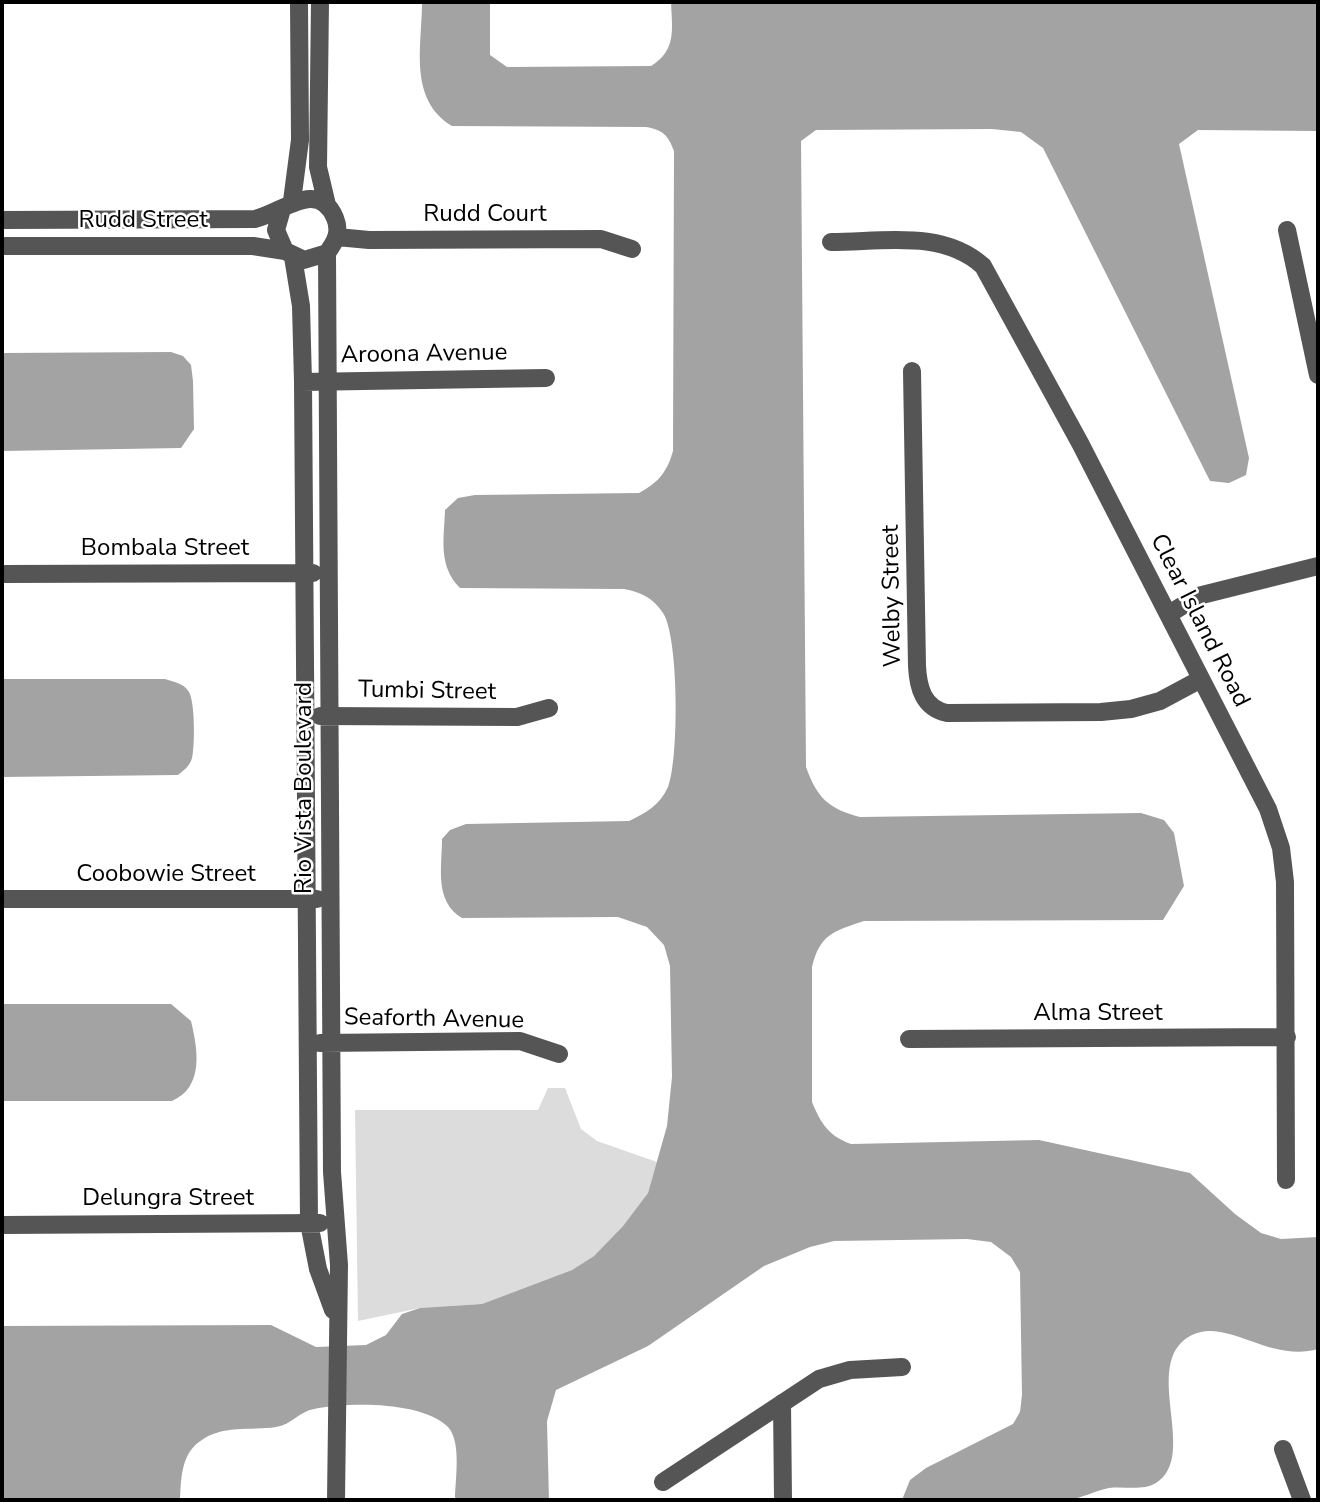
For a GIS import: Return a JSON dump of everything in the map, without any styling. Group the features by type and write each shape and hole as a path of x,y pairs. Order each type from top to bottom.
{"street":[{"path":"299,2 300,140 287,205 276,230 289,254 304,260 327,253 337,237 335,217 327,205 318,167 320,2"},
{"path":"287,205 317,200 327,205"},
{"name":"Rudd Street","path":"2,220 256,219 287,205"},
{"path":"1287,230 1318,375"},
{"name":"Rudd Court","path":"337,237 369,240 601,239 632,249"},
{"name":"Clear Island Road","path":"831,242 924,240 957,248 983,266 1169,614 1268,809 1281,848 1285,882 1286,1180"},
{"name":"Rudd Street","path":"2,246 253,246 289,254"},
{"name":"Rio Vista Boulevard","path":"327,253 334,1223 339,1265 336,1500"},
{"name":"Rio Vista Boulevard","path":"289,254 301,306 303,382 309,1223 318,1269 337,1321"},
{"name":"Welby Street","path":"912,371 917,666 921,693 932,707 947,713 1101,712 1144,706 1201,679"},
{"name":"Aroona Avenue","path":"303,382 547,379"},
{"path":"1169,614 1198,596 1318,566"},
{"name":"Bombala Street","path":"2,574 328,573"},
{"name":"Tumbi Street","path":"304,717 517,717 549,708"},
{"name":"Coobowie Street","path":"2,900 331,899"},
{"name":"Alma Street","path":"909,1039 1287,1037"},
{"name":"Seaforth Avenue","path":"306,1043 520,1041 559,1054"},
{"name":"Delungra Street","path":"2,1225 334,1223"},
{"path":"663,1482 819,1379 850,1370 902,1367"},
{"path":"782,1404 783,1500"},
{"path":"1283,1449 1302,1500"}],"shaded area":[{"path":"422,2 490,2 490,55 507,67 651,66 669,46 672,30 671,2 1318,2 1318,131 1198,130 1179,144 1249,458 1246,475 1229,483 1210,481 1043,148 1021,132 992,129 816,130 801,141 806,767 815,787 832,806 860,817 1141,813 1164,820 1174,833 1184,886 1163,920 864,921 836,931 819,947 812,967 812,1102 827,1128 851,1144 1039,1140 1190,1173 1235,1214 1261,1233 1281,1239 1318,1237 1318,1349 1300,1352 1282,1350 1218,1332 1204,1331 1190,1336 1176,1349 1170,1367 1173,1453 1168,1470 1156,1483 1139,1488 1109,1488 1062,1501 902,1500 910,1480 926,1468 1013,1424 1020,1412 1020,1272 1011,1257 991,1242 967,1239 834,1241 810,1247 764,1266 648,1346 556,1390 547,1421 549,1500 455,1500 456,1452 448,1427 436,1418 403,1408 346,1405 304,1412 281,1426 227,1430 208,1436 193,1447 185,1461 180,1500 2,1500 2,1326 271,1325 316,1347 366,1345 386,1335 402,1314 420,1308 482,1304 572,1270 594,1256 623,1226 648,1193 667,1126 672,1077 670,966 664,945 647,927 618,917 462,918 447,903 441,872 442,839 450,830 466,824 629,821 652,808 668,787 674,752 675,671 668,626 655,603 646,596 624,589 460,588 448,571 444,542 445,510 458,498 475,495 639,493 652,485 665,471 673,451 674,151 664,134 646,127 452,126 438,115 423,87 420,54"},
{"path":"171,352 183,356 191,365 193,381 194,429 181,448 2,451 2,353"},
{"path":"2,679 165,679 187,689 191,697 194,734 192,758 178,775 2,777"},
{"path":"2,1004 171,1004 191,1021 197,1055 194,1077 182,1095 172,1101 2,1101"},
{"path":"548,1088 565,1088 581,1129 597,1141 657,1162 648,1193 623,1226 594,1256 572,1270 482,1304 420,1308 358,1321 355,1110 538,1110"}]}
